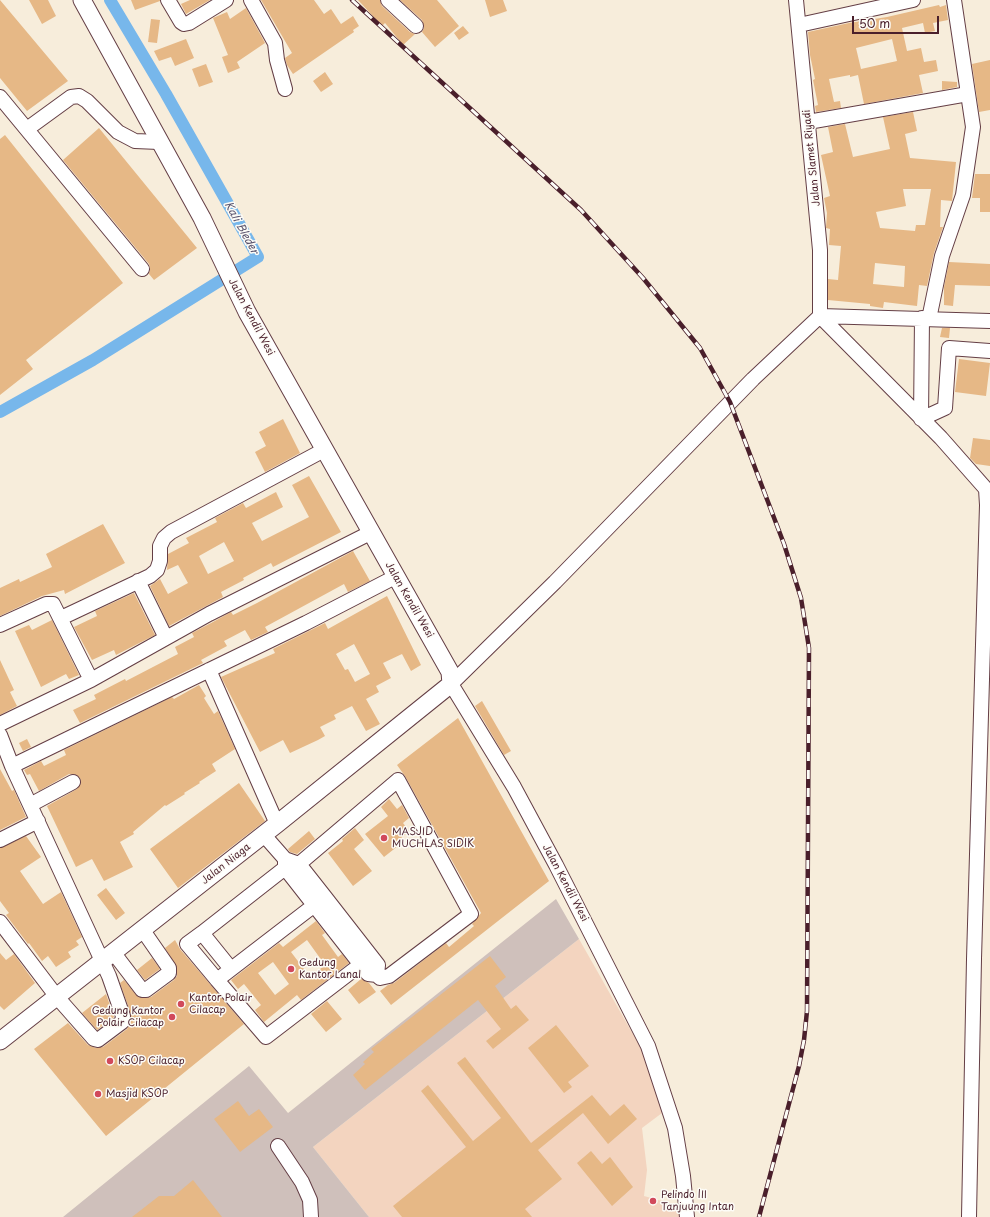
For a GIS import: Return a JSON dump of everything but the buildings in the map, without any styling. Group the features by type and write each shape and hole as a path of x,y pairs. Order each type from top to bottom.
{"main road":[{"name":"Jalan Kendil Wesi","path":"82,0 202,218 235,288 370,533 450,672 451,684"},
{"name":"Jalan Niaga","path":"0,1041 277,824 451,684"}],"street":[{"path":"168,0 181,22 184,24 189,23 226,0"},
{"path":"251,0 275,43 277,60 285,89"},
{"path":"388,0 416,26"},
{"name":"Jalan Slamet Riyadi","path":"796,0 820,250 820,316"},
{"path":"799,25 913,0"},
{"path":"922,419 926,319 942,256 963,195 973,127 954,0"},
{"path":"808,122 968,94"},
{"path":"27,129 71,97 79,96 87,101 118,132 135,141 159,142"},
{"path":"0,97 142,269"},
{"path":"820,316 922,419 986,489 987,505 974,959 969,1217"},
{"path":"451,684 555,582 753,379 820,316 990,321"},
{"path":"922,419 945,408 949,348 990,350"},
{"path":"61,618 150,576 156,570 160,561 160,546 164,538 171,532 324,450"},
{"path":"0,724 91,680 210,614 370,533"},
{"path":"12,766 395,577"},
{"path":"138,582 166,638"},
{"path":"0,625 46,604 53,604 91,680"},
{"path":"209,670 277,824"},
{"name":"Jalan Kendil Wesi","path":"451,684 514,787 556,865 648,1046 675,1128 683,1176 687,1217"},
{"path":"0,735 30,805 108,957 123,1016 122,1022 98,1040 94,1039 57,997 0,922"},
{"path":"263,834 285,863 314,906 360,965 368,974 377,975 380,978 389,976 471,914 398,780 299,864 285,863 187,944 266,1037 360,965"},
{"path":"30,805 74,782"},
{"path":"0,840 38,821"},
{"path":"299,864 378,965 377,975"},
{"path":"217,980 325,896"},
{"path":"108,957 142,990 146,990 169,973 169,968 142,929"},
{"path":"202,933 231,969"},
{"path":"278,1146 302,1182 310,1200 311,1217"}],"shaded area":[{"path":"556,899 579,939 313,1147 369,1217 63,1217 249,1066 288,1113"},
{"path":"579,939 643,1052 662,1113 642,1128 647,1170 644,1196 683,1207 682,1217 369,1217 313,1147"}],"waterway":[{"name":"Kali Bleder","path":"0,412 93,360 258,257 166,94 110,0"}],"railway":[{"path":"352,0 581,210 643,278 700,348 730,402 784,544 801,598 809,648 807,1011 804,1040 799,1066 759,1217"}],"place":[{"name":"MASJID MUCHLAS SIDIK","path":"384,838"},
{"name":"Gedung Kantor Lanal","path":"291,969"},
{"name":"Kantor Polair Cilacap","path":"181,1004"},
{"name":"Gedung Kantor Polair Cilacap","path":"172,1017"},
{"name":"KSOP Cilacap","path":"110,1061"},
{"name":"Masjid KSOP","path":"98,1094"},
{"name":"Pelindo III Tanjuung Intan","path":"653,1201"}]}
